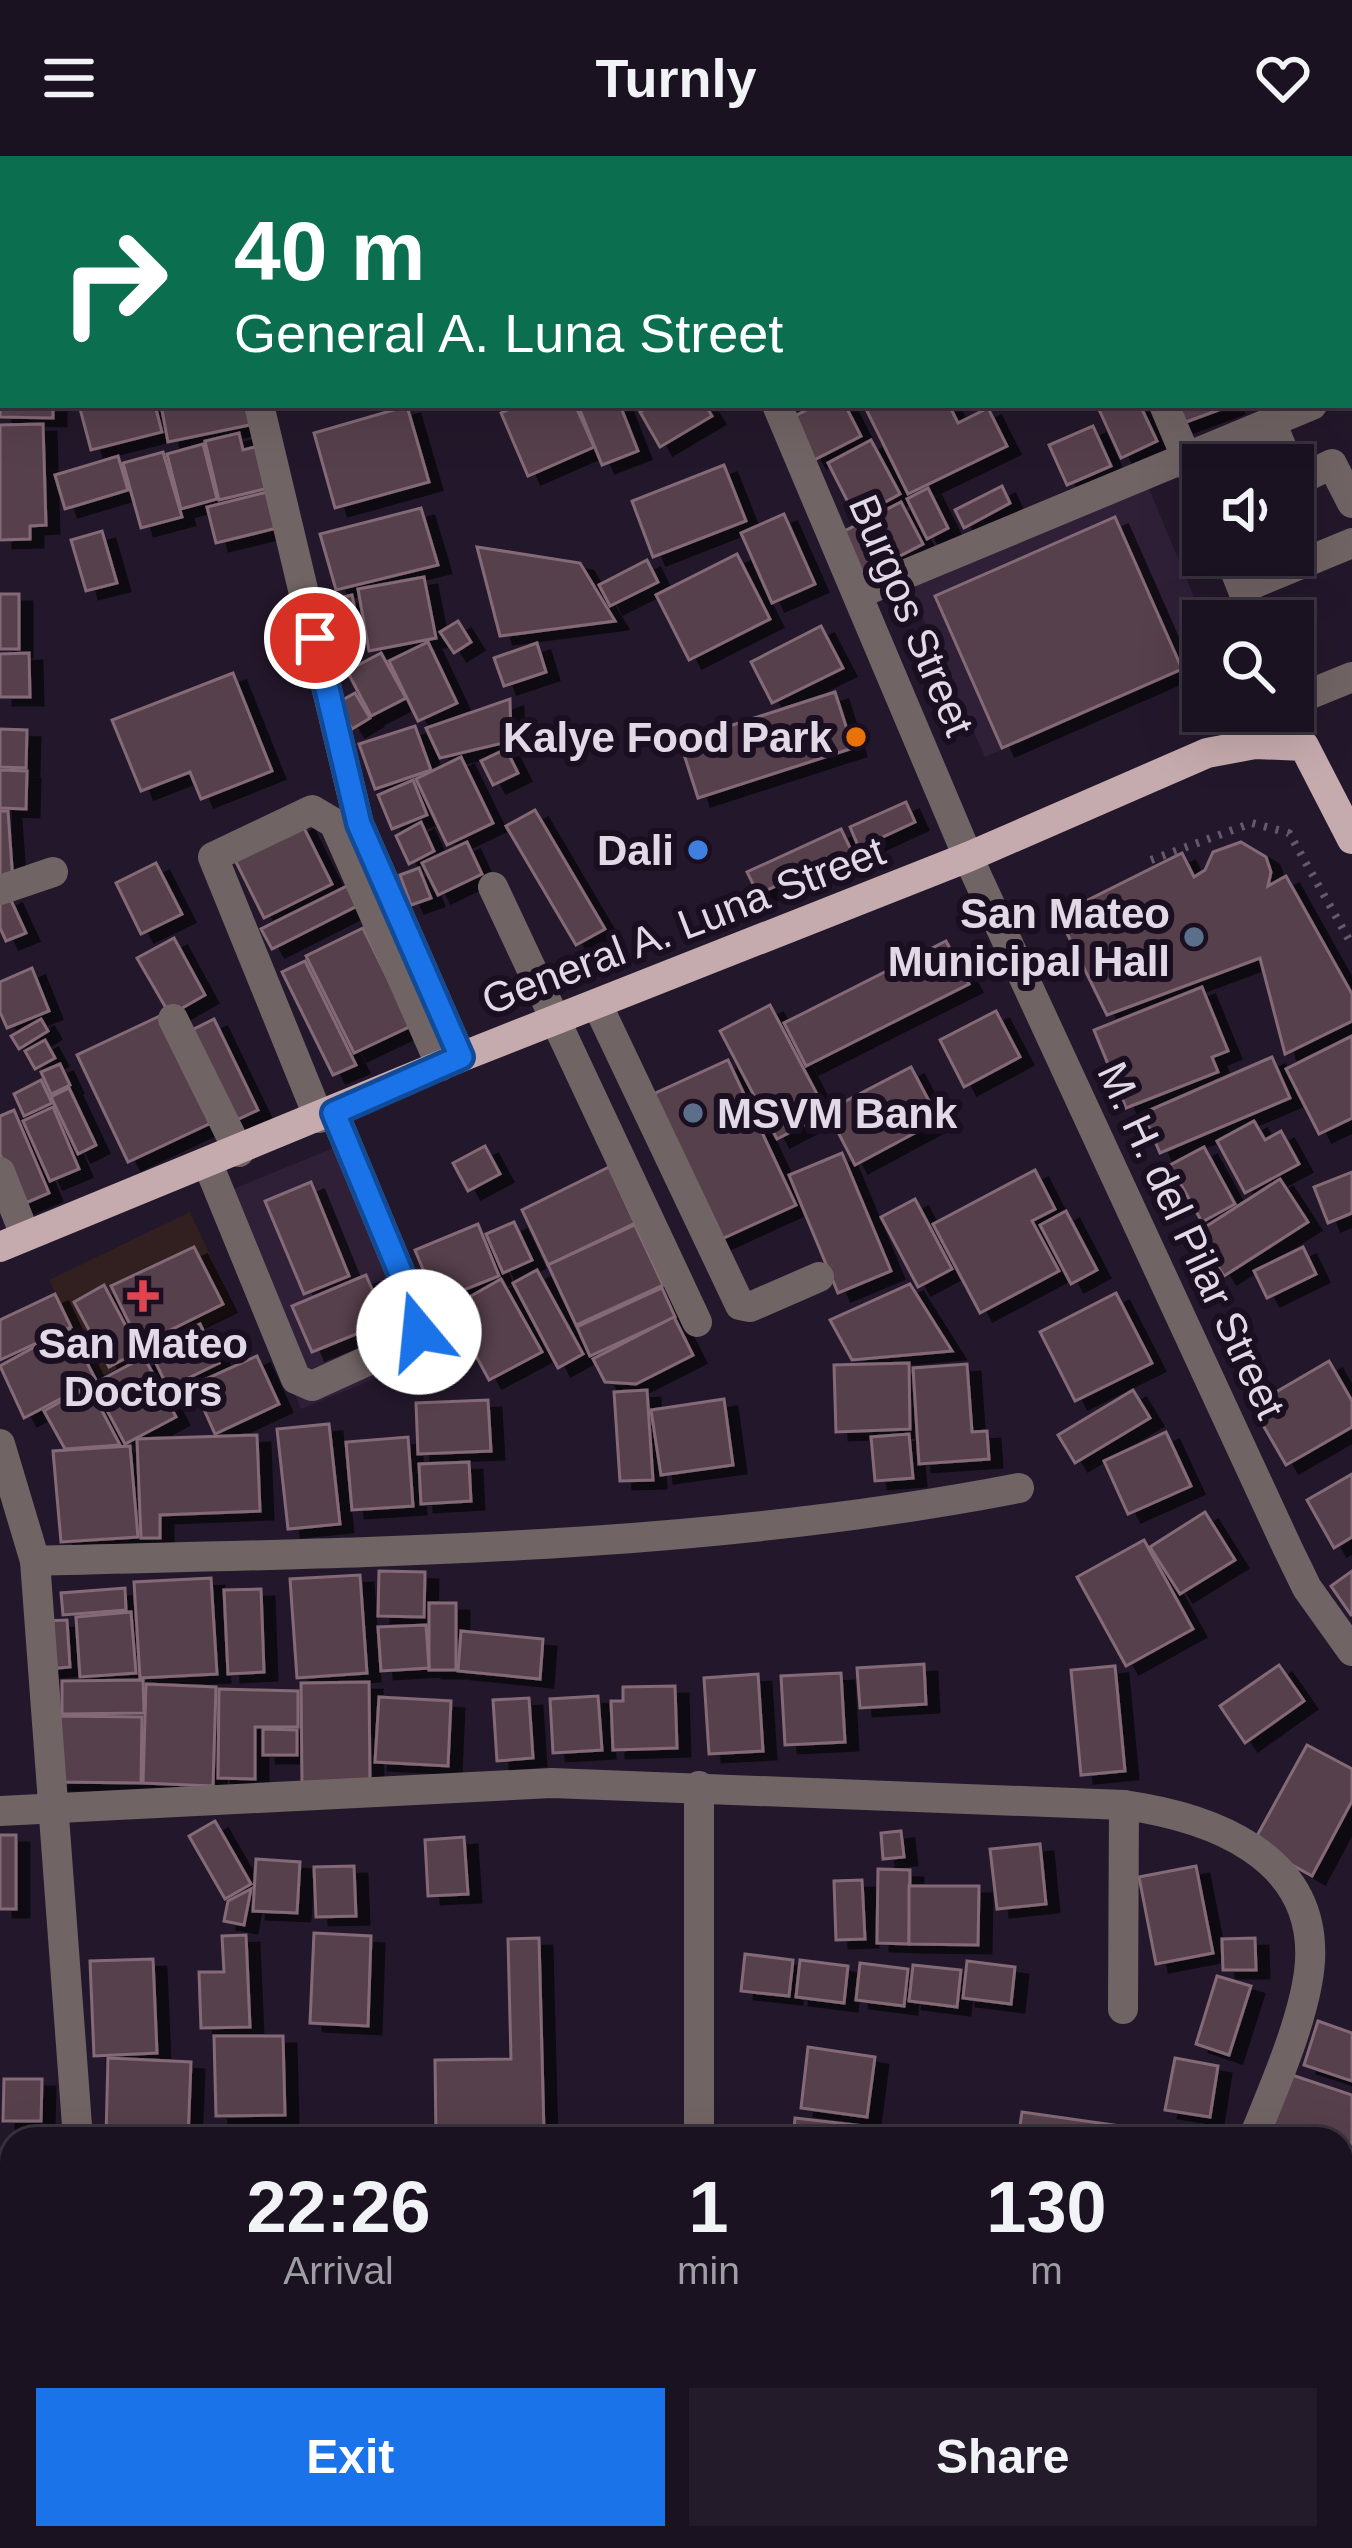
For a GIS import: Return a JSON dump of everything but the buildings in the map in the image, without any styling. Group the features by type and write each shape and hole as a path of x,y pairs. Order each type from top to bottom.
{"main road":[{"name":"General A. Luna Street","path":"12,1241 968,857 1207,753 1255,744 1304,746"},
{"path":"1304,746 1352,839"}],"street":[{"path":"260,408 359,824 451,1061"},
{"name":"Burgos Street","path":"778,408 968,857"},
{"path":"1166,408 1182,448"},
{"path":"1215,444 1305,408"},
{"path":"1271,422 1280,444"},
{"path":"858,594 1182,457"},
{"path":"1314,473 1332,464 1352,503"},
{"path":"1243,588 1352,543"},
{"path":"1238,576 1247,600"},
{"path":"1314,692 1352,677"},
{"path":"1298,732 1304,746"},
{"path":"208,1165 296,1379 312,1386 413,1340 421,1322 213,857 312,810 334,823 451,1061"},
{"name":"M. H. del Pilar Street","path":"968,857 1288,1549 1307,1588 1352,1651"},
{"path":"0,890 53,872"},
{"path":"493,887 697,1322"},
{"path":"598,1006 740,1305 750,1307 819,1277"},
{"path":"173,1019 239,1152"},
{"path":"0,1172 12,1241"},
{"path":"0,1444 35,1561 77,2127"},
{"path":"35,1561 524,1547 881,1515 1019,1488"},
{"path":"0,1811 553,1783 1124,1805 1212,1822 1278,1870 1302,1906 1310,1964 1256,2127"},
{"path":"699,1786 699,2127"},
{"path":"1123,2008 1124,1805"}],"path":[{"path":"1151,860 1252,823 1289,833 1352,945"}],"shaded area":[{"path":"1145,479 1195,600 1182,600 1182,672 985,757 906,580"},
{"path":"353,1140 440,1352 301,1409 259,1307 231,1190"},
{"name":"San Mateo Doctors","path":"190,1212 236,1312 99,1377 49,1280"}],"place":[{"name":"Kalye Food Park","path":"856,737"},
{"name":"Dali","path":"698,850"},
{"name":"San Mateo Municipal Hall","path":"1194,937"},
{"name":"MSVM Bank","path":"693,1113"},
{"name":"San Mateo Doctors","path":"143,1296"}],"route":[{"path":"315,638 359,824 461,1057 334,1113 421,1322 419,1332"}]}
